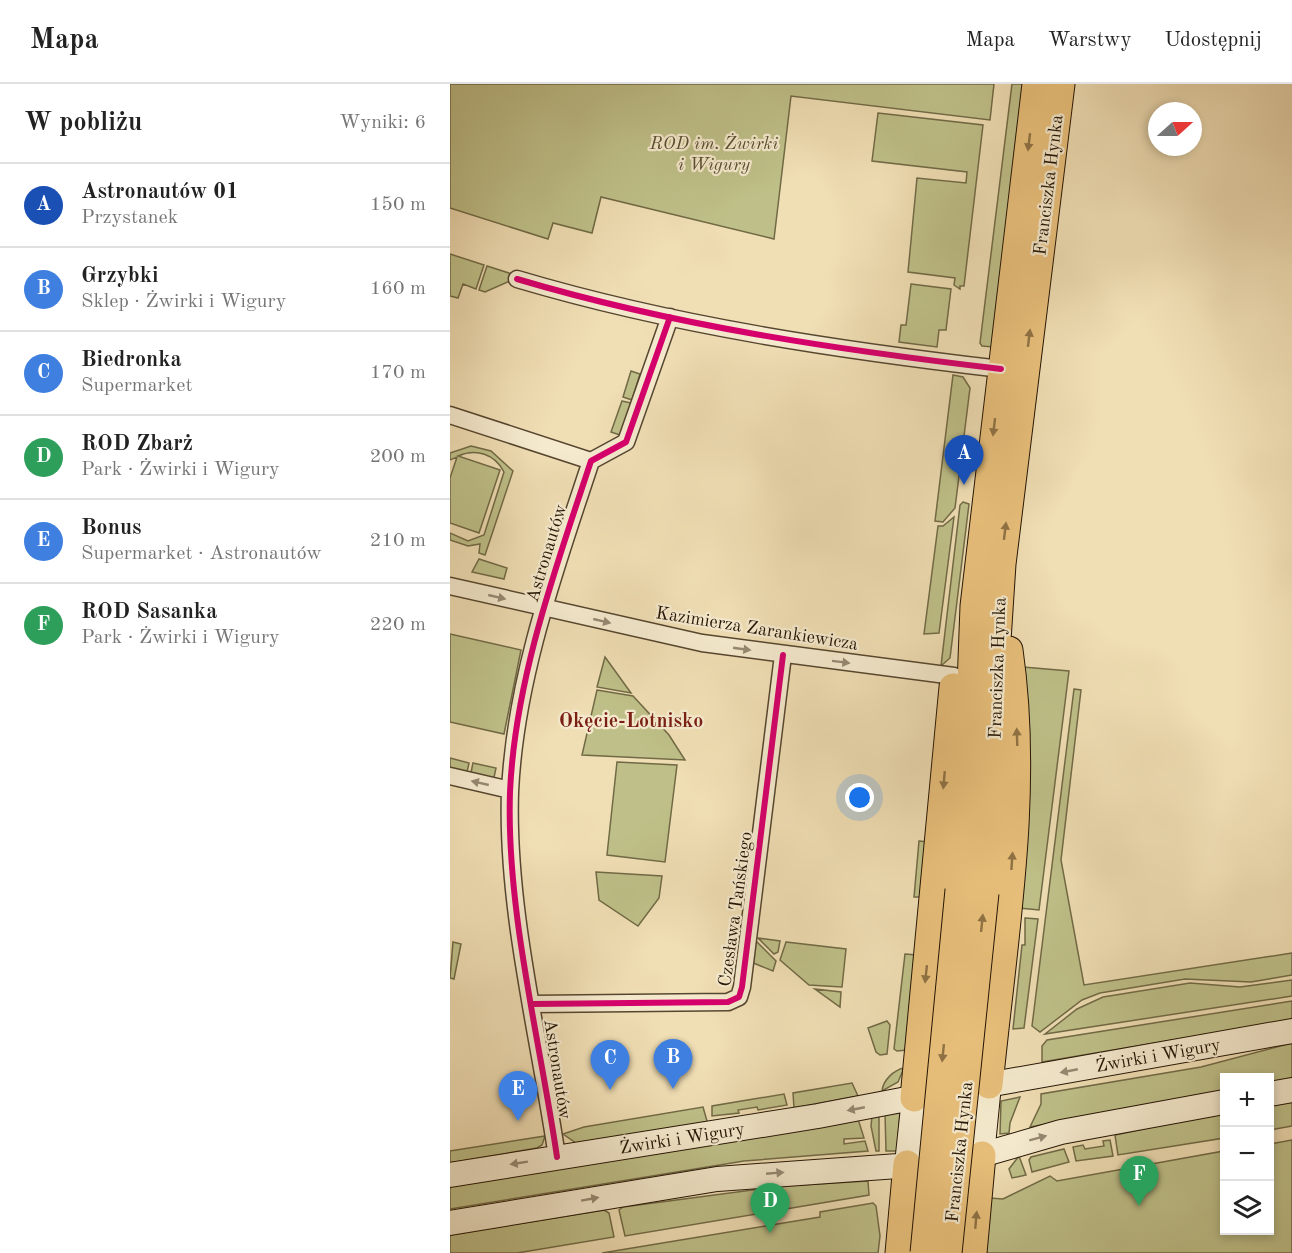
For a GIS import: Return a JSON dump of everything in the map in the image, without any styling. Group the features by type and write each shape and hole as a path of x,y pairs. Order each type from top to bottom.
{"main road":[{"name":"Franciszka Hynka","path":"948,1253 972,892 967,793 974,606 1036,84"},
{"name":"Franciszka Hynka","path":"924,1253 972,892 993,797 995,671 1000,589 1061,84"},
{"path":"973,1253 1011,869 1017,762 1013,683 1000,589"},
{"path":"899,1253 957,647 974,606"},
{"name":"Żwirki i Wigury","path":"450,1175 818,1116 1292,1031"},
{"path":"1274,1093 1292,1090"},
{"path":"450,1222 717,1179 954,1162 1061,1132 1220,1103"}],"street":[{"path":"517,279 753,335 1001,369"},
{"path":"450,415 591,461 626,442 670,317"},
{"name":"Astronautów","path":"557,1157 512,870 510,790 523,698 545,608 591,461"},
{"name":"Kazimierza Zarankiewicza","path":"450,586 702,643 954,676"},
{"name":"Czesława Tańskiego","path":"532,1004 728,1002 739,997 783,655"},
{"path":"450,776 510,790"}],"green space":[{"name":"ROD im. Żwirki i Wigury","path":"450,84 994,84 990,120 791,96 774,239 601,197 592,233 553,223 548,239 450,208"},
{"path":"1012,84 1026,84 993,347 982,346 980,343"},
{"path":"878,113 983,125 964,286 960,286 960,289 954,285 955,278 908,272 917,178 966,183 967,172 872,161"},
{"path":"450,254 484,265 476,289 463,284 458,298 450,296"},
{"path":"487,266 512,274 510,281 485,292 479,290"},
{"path":"911,284 951,289 946,330 939,330 937,347 899,342 901,325 906,325"},
{"path":"631,371 640,374 632,400 623,397"},
{"path":"953,375 963,377 970,388 955,508 943,522 935,521"},
{"path":"622,401 631,403 620,435 611,432"},
{"path":"471,446 491,451 513,471 485,555 479,553 480,544 468,546 450,540 450,533 468,541 484,535 504,472 496,461 484,454 472,453 458,456 500,470 479,533 450,523 450,478 457,457 450,460 450,453"},
{"path":"963,502 969,504 950,658 941,666 960,505"},
{"path":"954,517 939,633 924,634 938,526 943,526"},
{"path":"479,559 507,568 504,579 472,572"},
{"path":"450,634 521,650 504,734 450,722"},
{"path":"605,657 631,693 597,687"},
{"path":"1023,667 1069,671 1039,910 1019,908 1029,738"},
{"path":"1074,689 1081,690 1061,860 1084,985 1292,953 1292,975 1251,982 1185,979 1100,993 1082,1000 1040,1032 1032,1026"},
{"path":"597,690 633,696 669,735 685,760 582,755"},
{"path":"450,758 469,763 467,772 450,768"},
{"path":"617,762 677,765 665,862 607,855"},
{"path":"473,763 496,768 493,782 470,777"},
{"path":"919,841 928,842 922,897 914,897"},
{"path":"596,872 662,876 659,898 638,926 599,900"},
{"path":"1025,918 1038,919 1024,1028 1013,1029 1022,945 1025,945"},
{"path":"758,938 780,941 778,952 774,954"},
{"path":"756,941 776,961 773,971 751,962"},
{"path":"453,942 461,944 454,979 450,978"},
{"path":"786,942 846,949 842,987 809,985 780,960"},
{"path":"905,954 917,955 907,1050 897,1051 894,1049"},
{"path":"1292,980 1292,996 1045,1034 1077,1009 1103,997 1190,983 1240,987"},
{"path":"815,989 841,992 840,1007"},
{"path":"1292,1001 1292,1020 1042,1062 1042,1046 1047,1040"},
{"path":"887,1021 890,1025 887,1054 880,1055 876,1052 868,1028"},
{"path":"1292,1043 1292,1081 1274,1084 1274,1073 1220,1073 1220,1093 1030,1127 1041,1104 1041,1094 1201,1067"},
{"path":"904,1068 898,1082 882,1091 884,1083 890,1076"},
{"path":"852,1083 858,1096 794,1108 793,1093"},
{"path":"784,1094 787,1105 758,1110 757,1107 738,1110 739,1113 712,1116 712,1106"},
{"path":"1020,1097 1010,1123 1009,1133 1000,1134 1001,1101"},
{"path":"1292,1100 1292,1126 1274,1129 1274,1103"},
{"path":"703,1107 707,1121 699,1124 576,1143 563,1134 584,1127"},
{"path":"900,1112 897,1151 886,1151 885,1113"},
{"path":"1220,1113 1220,1139 1118,1155 1115,1135"},
{"path":"879,1114 879,1151 876,1151 871,1126 872,1116"},
{"path":"858,1119 864,1138 844,1139 844,1144 865,1141 868,1151 744,1161 450,1209 450,1186"},
{"path":"545,1136 542,1145 537,1148 450,1163 450,1151"},
{"path":"1110,1140 1113,1156 1076,1161 1073,1147 1083,1145 1085,1149 1104,1146 1103,1141"},
{"path":"1292,1140 1292,1253 985,1253 990,1198 1003,1199 1050,1176 1057,1181 1220,1152 1220,1235 1274,1235 1274,1143"},
{"path":"1064,1149 1069,1162 1032,1172 1029,1160 1031,1157"},
{"path":"1019,1156 1026,1175 1012,1178 1009,1169"},
{"path":"868,1181 869,1195 625,1236 619,1210 623,1207 784,1186"},
{"path":"873,1203 876,1206 880,1236 878,1253 602,1253 820,1217 820,1212"},
{"path":"604,1210 609,1213 614,1237 517,1253 450,1253 450,1235"}],"cycle path":[{"path":"517,279 577,296 697,323 818,345 1001,369"},
{"path":"557,1157 526,975 513,882 510,837 513,750 539,624 591,461 626,442 670,317"},
{"path":"532,1004 728,1002 739,997 783,655"}],"place":[{"name":"Astronautów 01","path":"964,485"},
{"name":"Grzybki","path":"673,1089"},
{"name":"Biedronka","path":"610,1090"},
{"name":"Bonus","path":"518,1121"},
{"name":"ROD Sasanka","path":"1139,1206"},
{"name":"ROD Zbarż","path":"770,1233"}],"district":[{"name":"Okęcie-Lotnisko","path":"631,720"}]}
